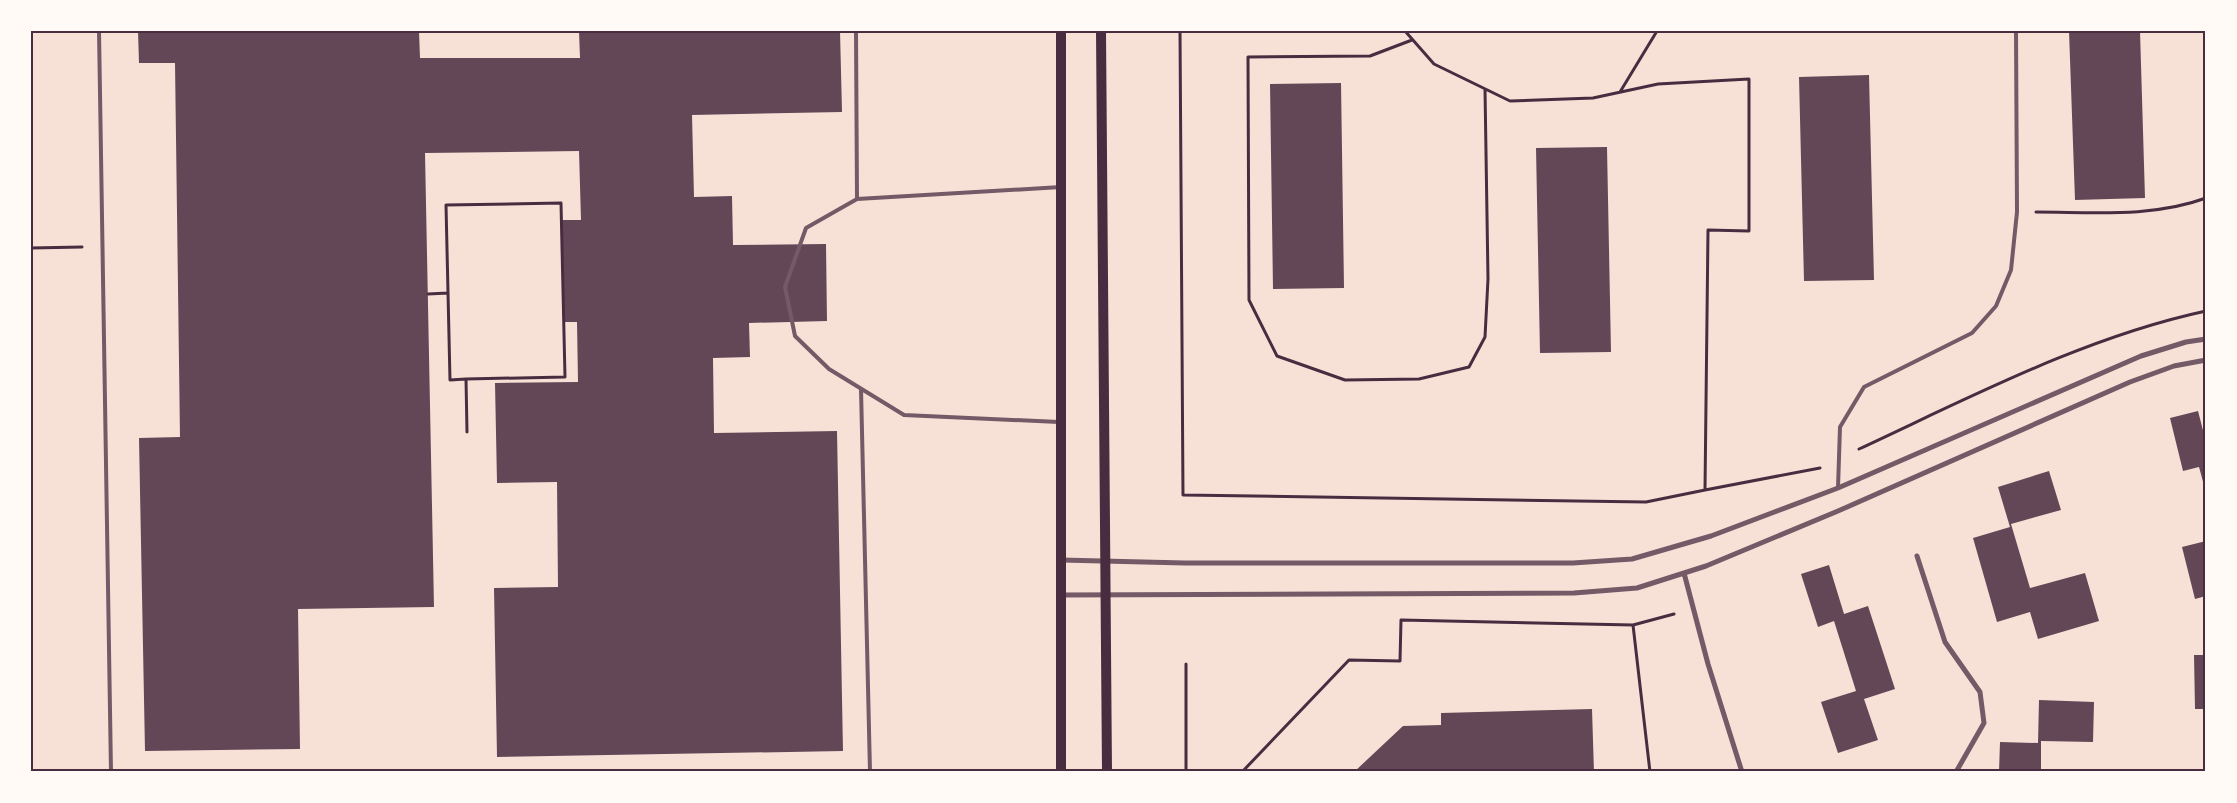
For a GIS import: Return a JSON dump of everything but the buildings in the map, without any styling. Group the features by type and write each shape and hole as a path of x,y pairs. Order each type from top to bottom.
{"main road":[{"path":"1061,31 1061,772"},
{"path":"1101,31 1106,772"}],"street":[{"path":"1061,560 1573,563 1632,559 1711,536 1838,488 2141,356 2186,342 2206,339"},
{"path":"1061,595 1574,593 1637,588 1684,573 1838,511 2130,382 2174,366 2206,360"},
{"path":"1917,556 1945,642 1980,692 1984,723 1956,772"},
{"path":"1684,573 1727,729 1742,772"}],"lane":[{"path":"99,31 111,772"},
{"path":"856,31 857,199"},
{"path":"1838,488 1840,427 1864,387 1972,333 1996,306 2011,270 2016,212 2016,31"},
{"path":"1061,187 857,199 806,228 785,287 795,336 829,369 904,415 1061,422"},
{"path":"862,389 870,772"}],"path":[{"path":"1180,31 1183,495 1646,502 1816,470 1825,466"},
{"path":"1405,31 1434,64 1510,101 1593,98 1658,84 1749,79 1749,231 1708,230 1705,490"},
{"path":"1620,92 1657,31"},
{"path":"1412,40 1370,56 1248,57 1250,300 1276,356 1345,380 1419,379 1469,367 1485,337 1488,279 1485,89"},
{"path":"2016,212 2130,212 2188,205 2206,198"},
{"path":"561,203 565,378 466,380 450,380 446,205 561,203"},
{"path":"31,248 103,246"},
{"path":"428,294 448,293"},
{"path":"1852,453 2030,369 2168,319 2206,311"},
{"path":"466,380 467,432"},
{"path":"1242,772 1349,660 1400,661 1401,620 1633,625 1694,608"},
{"path":"1633,625 1650,772"},
{"path":"1186,664 1186,772"}]}
